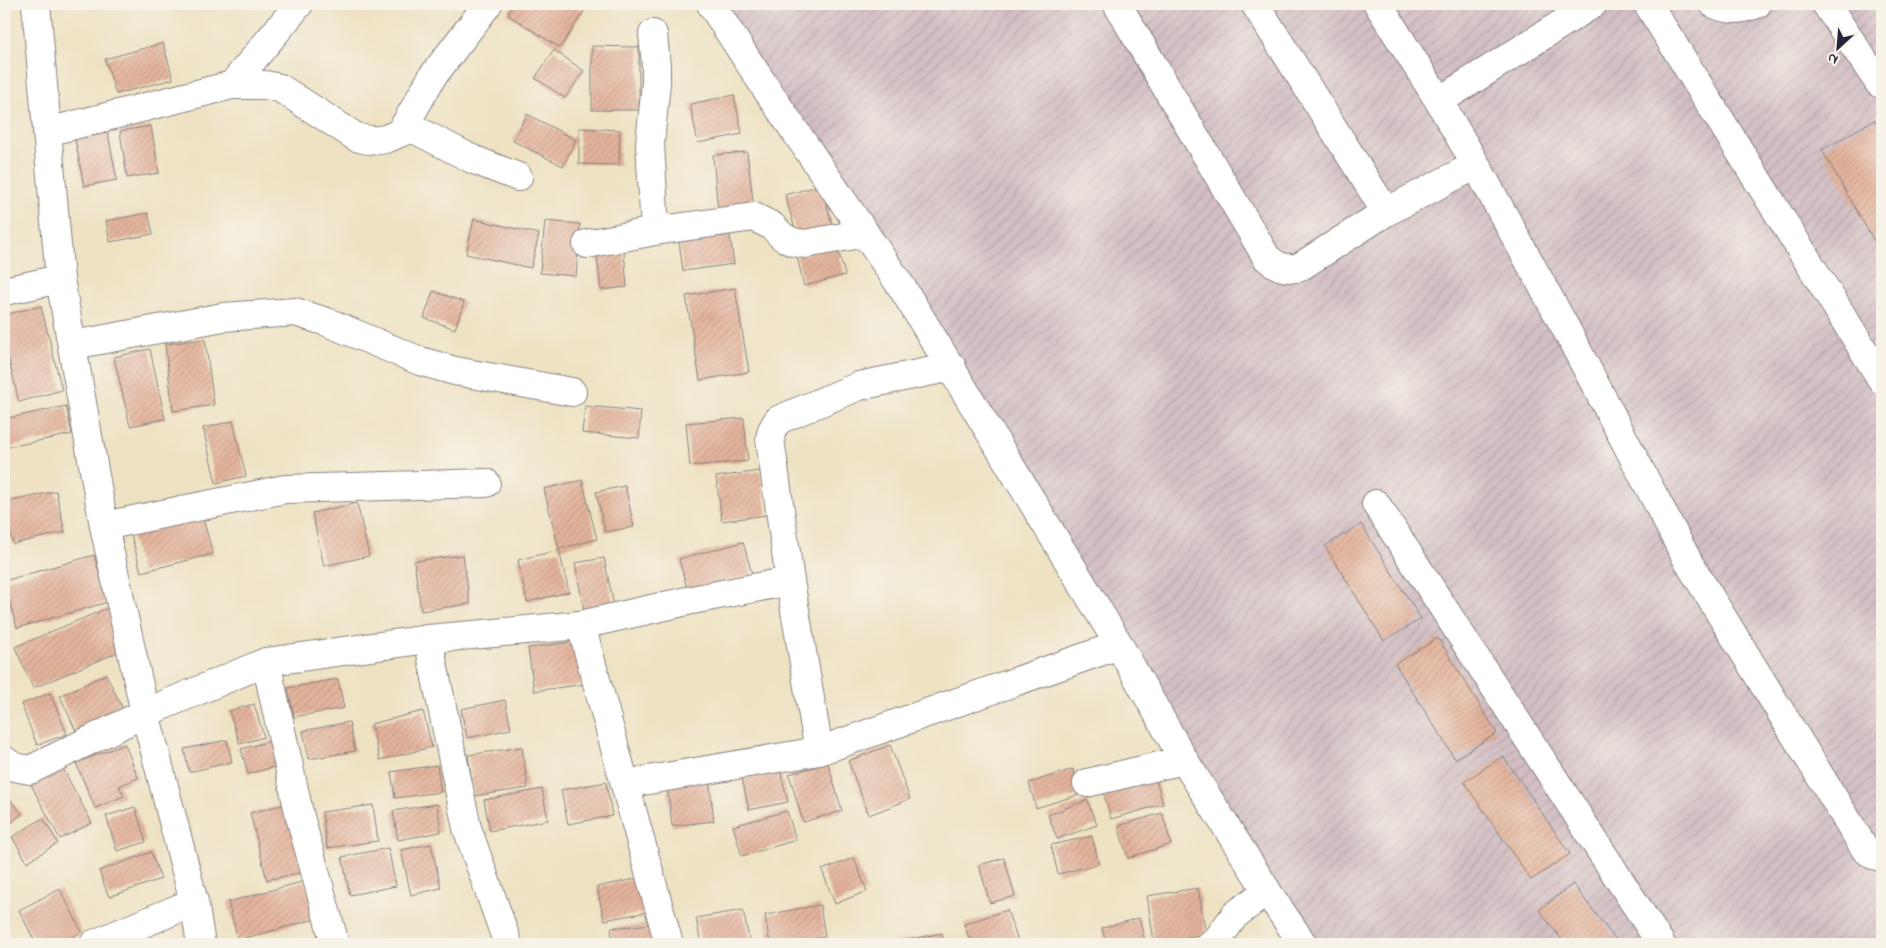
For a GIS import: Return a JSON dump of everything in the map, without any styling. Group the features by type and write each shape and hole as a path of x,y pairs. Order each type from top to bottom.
{"street":[{"path":"36,4 60,279 104,526 145,713 194,902 201,944"},
{"path":"232,85 299,4"},
{"path":"401,132 432,77 488,4"},
{"path":"711,4 769,93 903,289 1119,645 1184,760 1303,944"},
{"path":"1117,4 1268,258 1276,266 1287,269 1298,268 1386,212 1476,165"},
{"path":"1256,4 1386,212"},
{"path":"1378,4 1439,101 1476,165 1565,327 1689,563 1865,848 1873,855 1882,857"},
{"path":"1439,101 1593,4"},
{"path":"1648,4 1882,380"},
{"path":"1714,4 1727,9 1744,9 1757,4"},
{"path":"1826,4 1881,84"},
{"path":"653,34 656,83 650,143 655,231"},
{"path":"47,132 232,85 265,85 280,88 356,137 373,141 385,139 409,128 472,159 518,176"},
{"path":"587,244 655,231 754,217 772,226 783,237 793,242 805,244 865,233"},
{"path":"4,291 60,279"},
{"path":"73,346 223,316 295,312 328,322 420,361 446,369 572,392"},
{"path":"818,751 790,581 770,439 772,430 778,420 859,386 952,367"},
{"path":"104,526 285,489 486,483"},
{"path":"1376,504 1661,944"},
{"path":"4,760 14,767 30,770 145,713 266,662 428,639 581,625 687,601 790,581"},
{"path":"581,625 669,944"},
{"path":"428,639 467,828 508,944"},
{"path":"625,784 818,751 1119,645"},
{"path":"266,662 300,817 335,944"},
{"path":"1087,783 1184,760"},
{"path":"1211,944 1217,940 1235,915 1267,891"},
{"path":"94,944 194,902"}],"shaded area":[{"path":"716,4 1882,4 1882,944 1306,944"}],"building":[{"path":"514,4 572,4 584,11 560,48 507,14"},
{"path":"588,4 601,4 597,9"},
{"path":"163,43 173,79 116,94 105,59"},
{"path":"592,46 639,47 639,110 592,110"},
{"path":"554,50 584,71 565,98 535,78"},
{"path":"734,95 742,134 698,143 690,104"},
{"path":"527,114 576,140 563,166 513,141"},
{"path":"1874,120 1882,134 1882,255 1822,150"},
{"path":"151,126 159,173 127,178 120,131"},
{"path":"579,128 620,130 619,165 579,164"},
{"path":"108,133 117,180 84,186 75,139"},
{"path":"747,152 754,209 718,212 713,155"},
{"path":"821,185 833,227 797,236 785,195"},
{"path":"148,213 153,234 110,242 106,221"},
{"path":"4,219 7,235 4,236"},
{"path":"474,219 539,234 531,268 466,254"},
{"path":"545,221 580,224 576,276 540,273"},
{"path":"730,235 734,264 683,271 679,241"},
{"path":"837,246 845,275 804,286 797,256"},
{"path":"624,252 627,287 601,290 597,255"},
{"path":"735,288 749,372 700,380 686,296"},
{"path":"433,291 464,302 455,329 424,318"},
{"path":"41,306 62,390 19,402 4,340 4,315"},
{"path":"205,339 214,405 173,411 165,344"},
{"path":"150,349 165,419 130,426 114,357"},
{"path":"66,406 72,434 4,448 4,419"},
{"path":"585,406 641,411 639,438 582,433"},
{"path":"744,418 748,461 690,466 686,423"},
{"path":"233,421 246,476 216,483 203,428"},
{"path":"760,471 767,515 722,521 716,477"},
{"path":"582,480 597,539 559,549 544,489"},
{"path":"625,486 634,527 605,532 596,492"},
{"path":"56,491 65,532 13,544 4,503"},
{"path":"357,503 369,556 324,566 312,513"},
{"path":"202,515 213,554 141,572 131,534"},
{"path":"1361,524 1421,619 1384,641 1325,546"},
{"path":"743,542 752,574 688,592 679,559"},
{"path":"559,550 569,592 527,602 518,560"},
{"path":"94,555 108,602 17,628 4,581"},
{"path":"463,555 470,604 421,611 414,561"},
{"path":"604,558 615,611 585,616 575,563"},
{"path":"110,607 128,648 33,688 15,647"},
{"path":"1438,638 1497,733 1455,759 1395,664"},
{"path":"579,641 586,684 534,691 528,648"},
{"path":"106,674 123,709 76,731 60,696"},
{"path":"338,679 344,708 294,717 288,688"},
{"path":"50,693 67,734 37,745 21,704"},
{"path":"505,700 511,729 467,738 461,709"},
{"path":"254,704 264,737 240,744 229,711"},
{"path":"423,711 432,747 380,760 371,724"},
{"path":"349,722 355,751 309,759 303,731"},
{"path":"227,740 232,762 189,772 184,749"},
{"path":"275,740 282,765 248,774 241,749"},
{"path":"125,744 138,778 119,786 124,796 95,808 76,763"},
{"path":"890,745 910,799 869,815 848,761"},
{"path":"522,747 528,788 474,796 468,755"},
{"path":"1503,756 1570,854 1531,880 1464,782"},
{"path":"828,763 842,811 803,822 789,774"},
{"path":"61,765 92,823 60,839 29,781"},
{"path":"437,765 441,792 395,798 391,772"},
{"path":"1073,769 1081,794 1036,808 1029,783"},
{"path":"1153,769 1163,804 1111,819 1101,785"},
{"path":"780,770 788,802 749,810 742,778"},
{"path":"709,779 714,821 672,826 667,784"},
{"path":"606,782 612,816 568,824 561,790"},
{"path":"542,789 548,820 490,831 484,800"},
{"path":"4,792 22,814 4,829"},
{"path":"1087,800 1097,825 1057,839 1048,815"},
{"path":"290,803 307,871 267,880 250,813"},
{"path":"437,804 441,832 398,840 393,811"},
{"path":"373,805 378,841 327,848 322,812"},
{"path":"135,807 146,842 117,851 106,816"},
{"path":"787,811 796,840 742,856 733,826"},
{"path":"1162,813 1171,844 1128,858 1118,826"},
{"path":"43,818 58,843 27,862 12,837"},
{"path":"1092,836 1099,864 1058,874 1051,845"},
{"path":"431,844 441,888 411,895 401,850"},
{"path":"388,848 396,886 350,895 342,857"},
{"path":"151,852 161,879 109,897 99,871"},
{"path":"854,858 867,891 835,904 822,870"},
{"path":"1004,858 1015,896 990,903 979,865"},
{"path":"640,878 648,912 604,920 597,887"},
{"path":"305,881 316,919 238,940 228,902"},
{"path":"1573,884 1619,944 1565,944 1539,910"},
{"path":"1198,888 1206,934 1154,942 1147,896"},
{"path":"60,889 82,932 58,944 36,944 19,910"},
{"path":"820,905 825,937 783,944 770,944 765,915"},
{"path":"743,910 750,944 701,944 696,918"},
{"path":"1007,910 1019,944 971,944 964,924"},
{"path":"1139,918 1146,944 1106,944 1102,928"},
{"path":"652,924 654,944 613,944 611,928"},
{"path":"942,933 944,944 892,944 892,943"}]}
